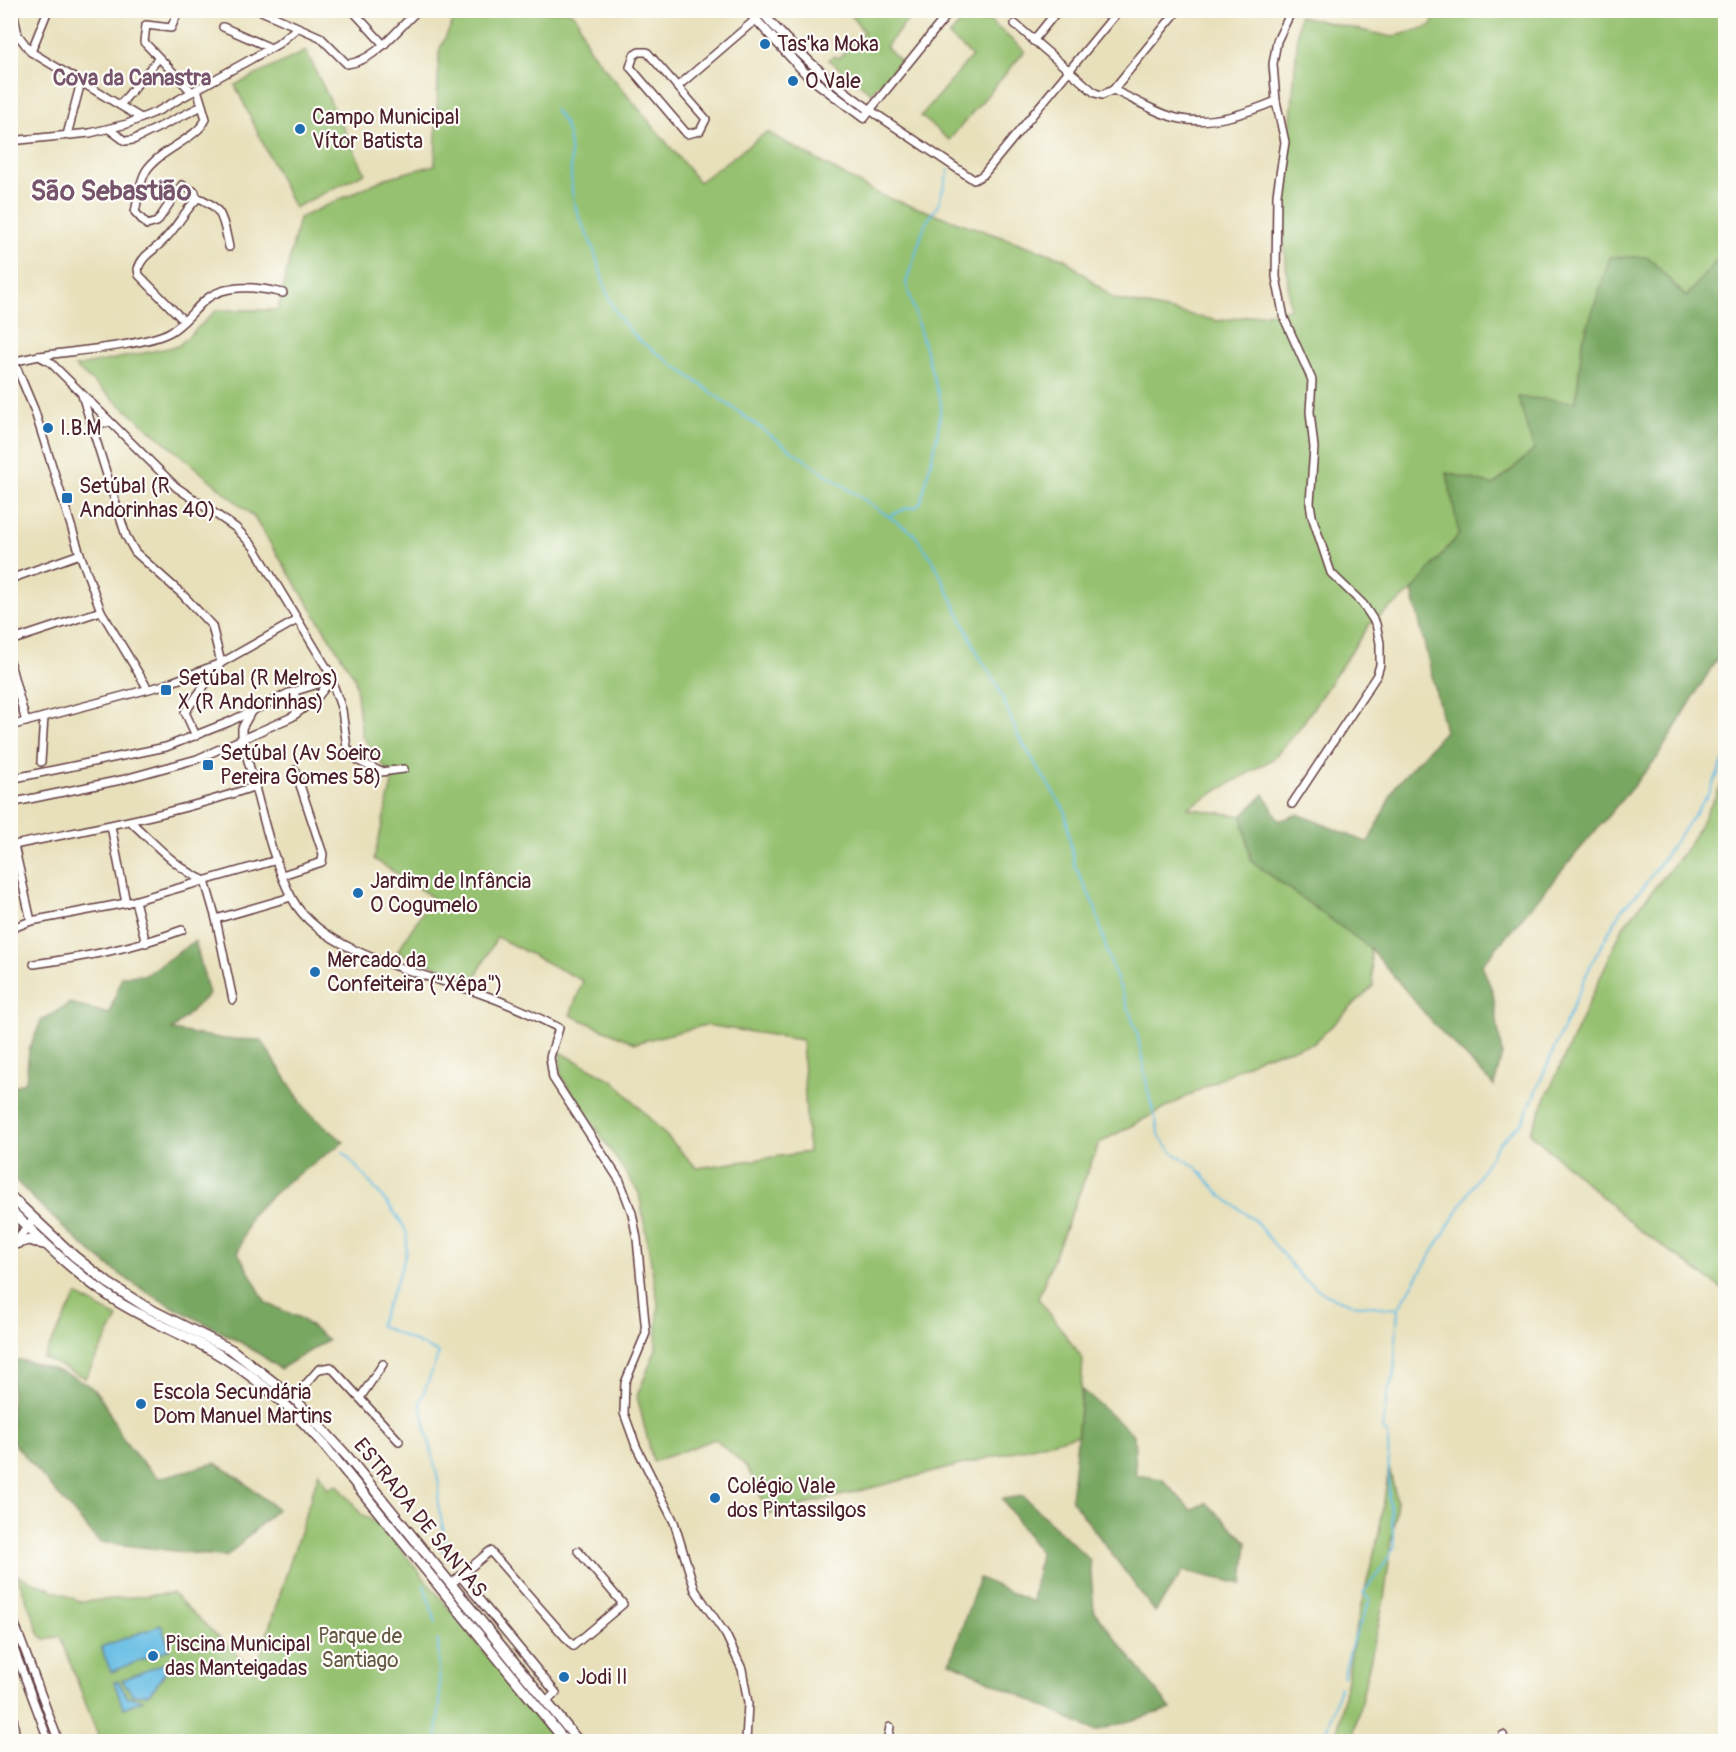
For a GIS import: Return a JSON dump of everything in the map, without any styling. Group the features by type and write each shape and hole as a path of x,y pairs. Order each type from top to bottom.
{"main road":[{"path":"10,1196 30,1222"},
{"path":"10,1212 30,1222"},
{"path":"10,1212 13,1227 12,1242 37,1241 50,1248"},
{"name":"ESTRADA DE SANTAS","path":"30,1222 50,1248 113,1299 213,1351 248,1373 281,1400 324,1445 566,1742"},
{"name":"ESTRADA DE SANTAS","path":"30,1222 108,1283 146,1308 244,1358 294,1398 331,1438 579,1742"}],"street":[{"path":"13,10 18,35 31,52 141,118"},
{"path":"31,52 48,10"},
{"path":"179,10 171,28 146,26 144,42 158,59 194,91 206,119 203,126 178,142 145,172 135,212 147,225 158,222 176,190 182,185 195,192 196,200 182,213 164,240 144,256 138,269 140,274 184,321"},
{"path":"259,10 320,37 346,64 359,63 384,45 414,12"},
{"path":"352,10 384,45"},
{"path":"747,10 789,58 825,90 864,117 951,10"},
{"path":"1033,41 1058,10"},
{"path":"677,87 763,11 803,57 831,82 974,180 980,178 1119,10"},
{"path":"1015,24 1098,94 1113,90 1179,10"},
{"path":"1292,10 1277,41 1273,64 1276,101 1285,142 1277,195 1276,277 1284,318 1312,380 1310,412 1314,448 1310,503 1312,516 1331,573 1363,604 1376,624 1380,643 1380,664 1377,675 1292,804"},
{"path":"223,27 271,48"},
{"path":"10,141 109,129 141,118 271,48 297,28"},
{"path":"647,52 677,87 706,119 703,129 694,135 687,135 630,67 634,55 647,52"},
{"path":"120,105 158,59"},
{"path":"68,135 81,82"},
{"path":"1113,90 1180,119 1203,121 1231,116 1276,101"},
{"path":"109,129 125,141 133,140 202,106"},
{"path":"196,197 210,202 219,210 229,247"},
{"path":"16,361 148,339 170,332 207,298 229,290 255,287 284,292"},
{"path":"10,351 34,409 80,554 101,611 148,689"},
{"path":"39,356 50,362 176,487 236,528 254,547 331,680 342,710 347,748 358,761 381,772 404,769"},
{"path":"82,393 126,536 135,552 212,626 221,663 185,712 196,736"},
{"path":"94,436 100,423 113,424"},
{"path":"10,579 80,554"},
{"path":"10,641 101,611"},
{"path":"10,726 148,689 221,663 297,620"},
{"path":"10,663 26,722"},
{"path":"10,779 117,759 196,736 283,696 331,680"},
{"path":"10,803 168,768 242,740 292,717 316,699 331,680"},
{"path":"283,696 296,697 299,701 300,706 292,717"},
{"path":"252,710 242,728 242,740 282,875 291,897 312,922 336,940 359,953 505,1002 559,1028 550,1057 553,1078 620,1181 632,1213 637,1239 646,1333 625,1383 624,1413 636,1446 674,1522 695,1590 726,1635 742,1669 748,1703 746,1742"},
{"path":"40,762 44,717"},
{"path":"282,875 322,862 323,854 295,770"},
{"path":"31,921 12,846 206,804 256,786"},
{"path":"131,822 188,873 205,881 234,1000"},
{"path":"111,826 126,903"},
{"path":"10,928 31,921 135,901 277,860"},
{"path":"216,919 291,897"},
{"path":"135,901 146,943"},
{"path":"34,964 84,957 146,943 182,930"},
{"path":"12,1242 30,1222"},
{"path":"360,1398 383,1364"},
{"path":"294,1398 319,1369 328,1366 399,1441"},
{"path":"451,1584 490,1551 573,1647 623,1604 578,1551"},
{"path":"460,1576 556,1693 546,1701"},
{"path":"10,1611 59,1742"},
{"path":"10,1638 49,1742"},
{"path":"10,1692 16,1742"},
{"path":"887,1742 891,1727"}],"green space":[{"path":"458,11 569,11 577,18 589,49 699,182 767,132 880,195 1065,259 1114,299 1219,321 1290,309 1283,226 1299,16 1392,37 1431,26 1437,11 1725,11 1725,250 1686,297 1648,257 1582,344 1576,402 1534,450 1494,485 1447,473 1460,534 1412,591 1369,625 1299,729 1273,759 1187,808 1242,816 1252,861 1370,948 1373,986 1313,1044 1263,1056 1099,1143 1038,1298 1083,1359 1078,1435 769,1514 747,1467 715,1439 653,1462 637,1396 656,1349 658,1303 639,1193 561,1076 560,1052 614,1081 697,1168 808,1152 802,1040 706,1025 635,1043 570,1015 583,981 497,937 474,980 397,952 432,897 374,859 393,779 362,736 355,678 253,516 75,367 178,346 217,310 278,310 299,218 386,178 435,165 439,51"},
{"path":"855,11 915,11 886,47 900,61 871,93 829,60 833,56 839,58 864,32 851,15"},
{"path":"970,11 999,11 990,21 1025,51 949,140 921,116 972,56 949,36"},
{"name":"Campo Municipal Vítor Batista","path":"306,51 365,173 294,208 235,85"},
{"path":"1725,250 1725,645 1657,758 1482,965 1493,993 1502,1055 1494,1086 1432,1022 1370,948 1251,861 1242,816 1264,794 1279,821 1298,814 1368,843 1396,785 1445,731 1412,591 1459,534 1447,473 1494,485 1534,450 1518,397 1576,402 1582,344 1610,257 1648,257 1686,297"},
{"path":"1725,779 1726,1291 1637,1228 1530,1133 1623,927 1687,848"},
{"path":"195,941 209,994 172,1030 224,1039 261,1040 307,1111 344,1142 287,1182 251,1215 238,1252 266,1303 300,1318 328,1340 280,1369 249,1347 130,1282 60,1224 11,1176 11,1088 26,1081 29,1050 41,1021 70,1003 109,1014 122,976 145,975"},
{"path":"77,1295 118,1318 85,1378 43,1358"},
{"path":"12,1359 57,1370 90,1386 104,1403 130,1448 159,1478 215,1463 277,1509 226,1557 99,1542 11,1440"},
{"path":"1082,1390 1134,1435 1136,1475 1162,1479 1191,1510 1206,1503 1247,1542 1243,1584 1183,1571 1155,1612 1071,1499"},
{"path":"1389,1468 1397,1501 1384,1600 1352,1741 1336,1741 1356,1626 1379,1533"},
{"name":"Parque de Santiago","path":"319,1472 328,1489 337,1484 361,1514 382,1526 556,1741 100,1741 60,1636 46,1640 40,1635 17,1575 82,1602 172,1593 255,1672"},
{"path":"1023,1496 1090,1560 1094,1611 1171,1709 1095,1731 950,1662 979,1578 1032,1602 1040,1553 1002,1499"}],"water":[{"path":"161,1625 170,1649 111,1672 101,1647"},
{"path":"175,1659 176,1662 148,1694 133,1695 122,1680"},
{"path":"118,1681 127,1696 143,1700 123,1708 114,1682"}],"waterway":[{"path":"554,110 561,118 569,139 576,210 593,248 608,297 628,328 639,340 795,453 913,533 933,560 979,656 997,685 1018,736 1065,811 1074,864 1095,907 1108,956 1137,1032 1149,1096 1160,1137 1172,1152 1195,1166 1222,1196 1253,1219 1302,1278 1328,1296 1351,1304 1398,1309"},
{"path":"890,516 907,508 916,507 921,502 938,433 941,403 906,283 925,224 938,205 949,170"},
{"path":"1343,1677 1352,1643 1370,1600 1363,1593 1383,1567 1395,1545 1389,1499 1388,1434 1382,1429 1388,1391 1394,1375 1398,1309 1498,1144 1523,1121 1591,964 1621,910 1641,890 1709,793 1726,756"},
{"path":"343,1152 388,1204 406,1232 407,1242 402,1266 379,1325 439,1353 420,1402 439,1484 438,1505 445,1537 442,1551"},
{"path":"424,1585 436,1623"},
{"path":"436,1742 440,1704 438,1640"},
{"path":"1323,1742 1340,1687"}],"place":[{"name":"Tas'ka Moka","path":"765,44"},
{"name":"O Vale","path":"793,81"},
{"name":"Campo Municipal Vítor Batista","path":"300,129"},
{"name":"I.B.M","path":"48,428"},
{"name":"Setúbal (R Andorinhas 40)","path":"67,498"},
{"name":"Setúbal (R Melros) X (R Andorinhas)","path":"166,690"},
{"name":"Setúbal (Av Soeiro Pereira Gomes 58)","path":"208,765"},
{"name":"Jardim de Infância O Cogumelo","path":"358,893"},
{"name":"Mercado da Confeiteira (\"Xêpa\")","path":"315,972"},
{"name":"Escola Secundária Dom Manuel Martins","path":"141,1404"},
{"name":"Colégio Vale dos Pintassilgos","path":"715,1498"},
{"name":"Piscina Municipal das Manteigadas","path":"153,1656"},
{"name":"Jodi II","path":"564,1677"}],"district":[{"name":"Cova da Canastra","path":"132,78"},
{"name":"São Sebastião","path":"111,191"}]}
